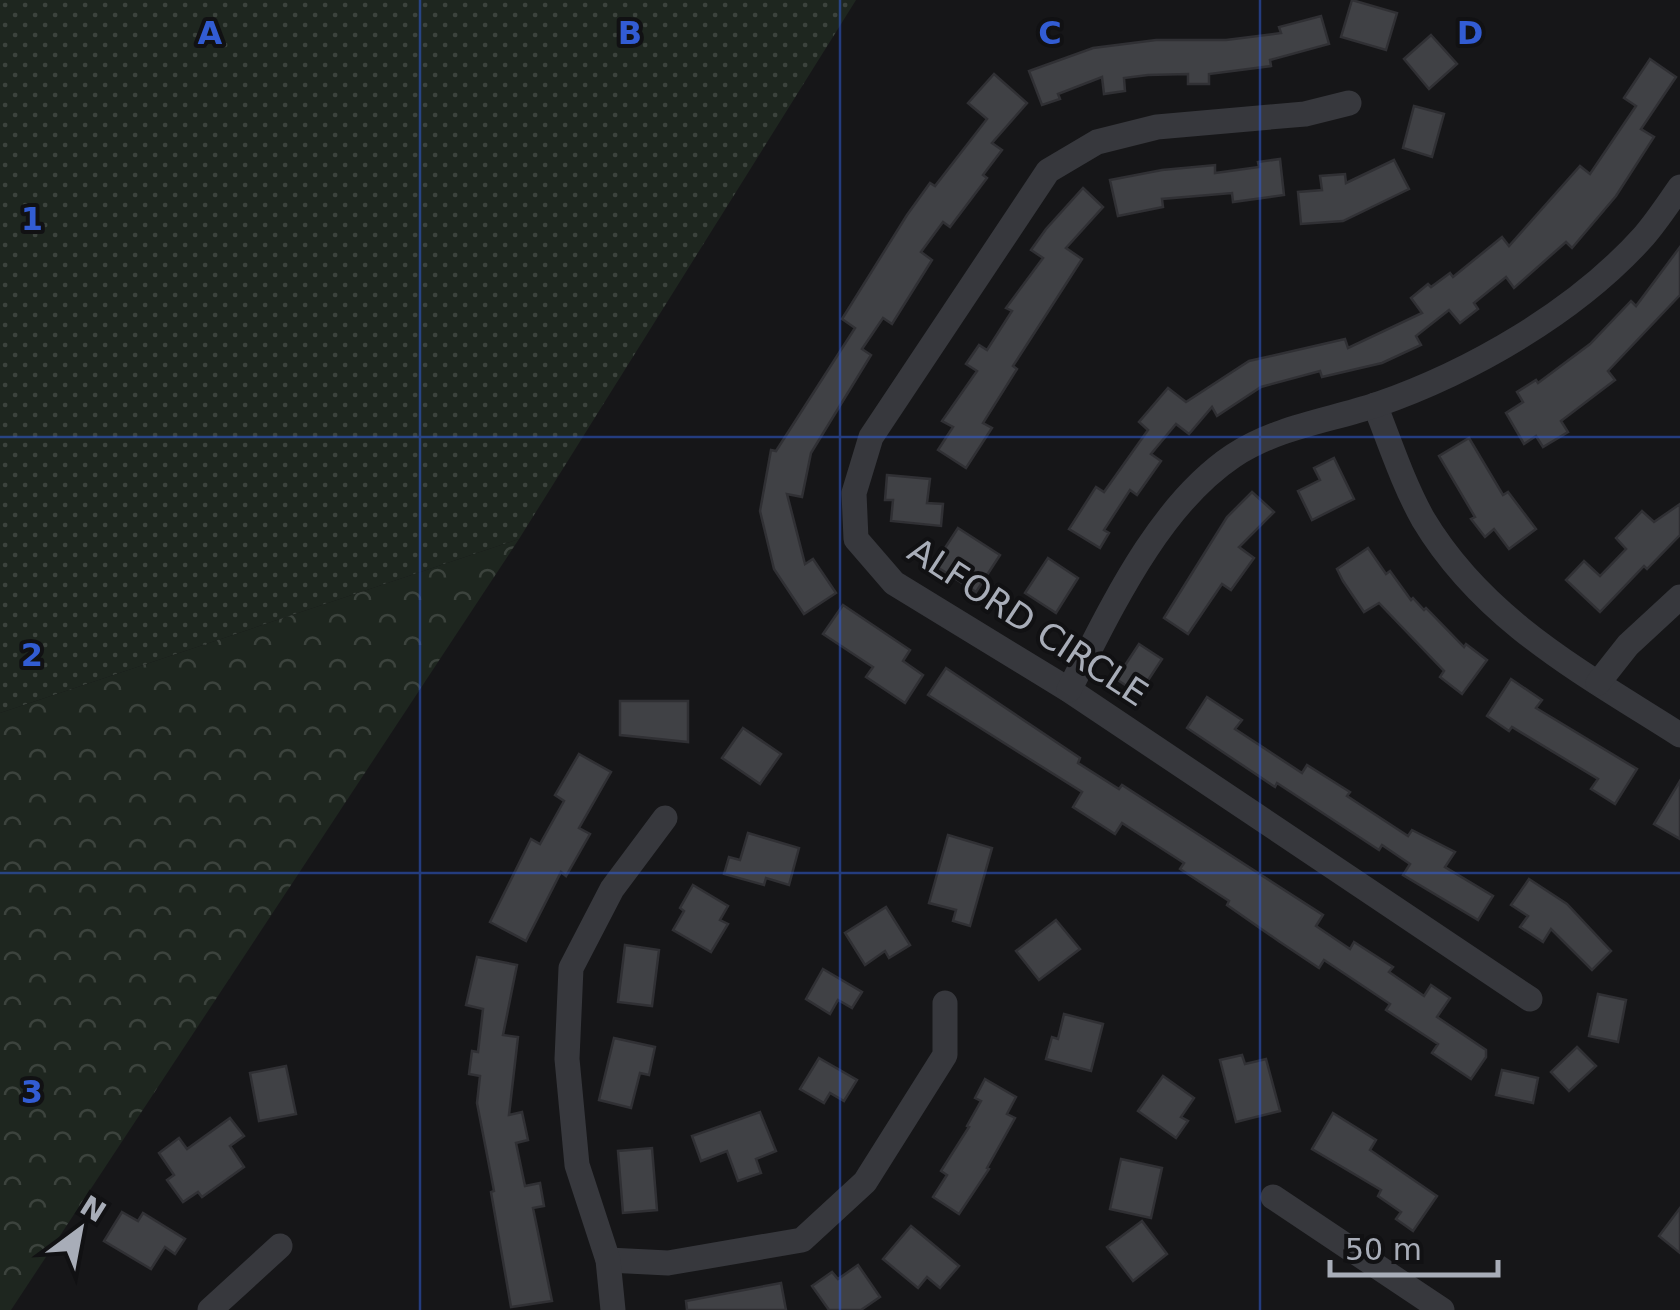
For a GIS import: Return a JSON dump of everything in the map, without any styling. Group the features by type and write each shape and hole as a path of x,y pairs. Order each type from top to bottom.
{"street":[{"name":"ALFORD CIRCLE","path":"1350,103 1305,114 1157,127 1097,142 1048,172 872,437 854,493 856,538 894,583 1069,690 1530,999"},
{"path":"1069,690 1115,601 1172,513 1201,482 1233,456 1273,434 1375,405 1480,360 1586,290 1644,236 1680,188"},
{"path":"1375,405 1422,517 1452,561 1498,612 1541,647 1680,735"},
{"path":"1598,682 1628,646 1680,597"},
{"path":"613,1310 608,1260 578,1165 567,1059 571,968 612,889 665,818"},
{"path":"608,1260 668,1263 802,1240 865,1182 945,1055 945,1003"},
{"path":"1272,1197 1442,1310"},
{"path":"210,1310 280,1246"}],"green space":[{"path":"0,0 856,0 519,539 0,713"},
{"path":"519,539 11,1310 0,1310 0,713"}],"building":[{"path":"1352,0 1397,13 1386,50 1341,37"},
{"path":"1321,16 1329,44 1270,60 1271,66 1209,74 1209,84 1188,84 1188,74 1148,75 1124,78 1125,91 1104,94 1102,77 1058,94 1060,99 1042,105 1029,71 1093,48 1281,33 1279,27"},
{"path":"1431,35 1457,64 1429,89 1404,59"},
{"path":"1650,59 1676,77 1641,129 1654,137 1616,196 1572,248 1566,242 1514,288 1506,277 1474,303 1478,309 1460,323 1449,310 1416,336 1421,345 1382,363 1322,377 1320,371 1261,387 1217,416 1212,407 1189,434 1176,424 1151,454 1161,461 1137,495 1130,490 1104,530 1109,533 1100,548 1069,529 1096,487 1104,492 1148,430 1139,422 1168,388 1186,402 1249,361 1345,339 1348,348 1422,313 1411,298 1450,273 1453,277 1502,237 1509,246 1580,166 1590,174 1636,106 1624,98"},
{"path":"994,74 1027,103 992,143 1002,150 983,175 987,178 950,227 943,222 921,252 932,260 892,324 883,318 862,349 871,355 811,453 802,497 787,494 805,564 813,559 836,593 804,614 774,569 760,511 771,450 776,451 855,328 842,319 907,215 987,119 968,103"},
{"path":"1414,106 1444,114 1432,157 1403,148"},
{"path":"1280,159 1284,195 1233,202 1232,193 1162,199 1163,207 1118,216 1110,180 1215,165 1215,173 1259,167 1258,162"},
{"path":"1394,160 1409,189 1343,221 1301,224 1298,192 1322,190 1320,176 1345,174 1346,183"},
{"path":"1083,188 1103,207 1066,248 1082,259 1013,366 1017,369 983,423 992,428 966,468 938,450 953,427 942,421 977,371 966,364 979,345 987,350 1012,311 1006,308 1043,258 1031,250"},
{"path":"1680,247 1680,295 1608,371 1615,380 1561,421 1568,432 1543,447 1536,436 1524,444 1506,413 1523,402 1517,392 1536,380 1538,383 1590,344 1631,301 1636,306"},
{"path":"1469,438 1503,495 1508,492 1536,529 1509,549 1494,529 1485,537 1471,519 1475,517 1439,456"},
{"path":"1334,458 1354,499 1312,520 1298,491 1320,480 1314,468"},
{"path":"887,475 930,479 927,503 943,504 941,526 891,521 893,500 885,500"},
{"path":"1252,492 1274,512 1239,547 1254,558 1231,590 1222,584 1188,634 1164,618 1227,517"},
{"path":"1680,504 1680,535 1600,612 1566,580 1584,561 1600,576 1626,549 1616,538 1642,511 1654,522"},
{"path":"958,528 1000,555 976,592 934,565"},
{"path":"1368,548 1411,600 1426,608 1464,647 1466,644 1487,660 1462,694 1440,677 1444,671 1379,603 1364,612 1343,581 1337,569"},
{"path":"1048,558 1078,578 1056,613 1025,593"},
{"path":"843,605 910,650 903,661 923,675 905,703 866,677 873,667 823,634"},
{"path":"1139,644 1162,659 1139,694 1116,679"},
{"path":"946,668 1080,758 1078,763 1119,789 1122,785 1323,915 1316,926 1350,949 1354,942 1393,967 1389,972 1424,996 1431,985 1450,998 1437,1017 1486,1050 1486,1057 1471,1079 1432,1053 1438,1044 1386,1010 1390,1004 1324,960 1319,968 1280,942 1227,905 1229,901 1180,869 1184,863 1122,823 1115,834 1073,807 1082,792 928,695"},
{"path":"1511,679 1542,700 1536,708 1637,769 1615,804 1591,789 1598,779 1487,716"},
{"path":"1207,697 1242,720 1235,729 1302,773 1307,765 1408,836 1412,830 1455,852 1445,867 1493,896 1478,920 1403,875 1410,864 1382,845 1379,850 1187,728"},
{"path":"620,701 688,701 688,742 620,735"},
{"path":"743,728 781,754 760,784 722,758"},
{"path":"579,754 611,772 579,828 590,834 566,876 561,872 526,941 490,922 531,839 540,844 564,801 555,795"},
{"path":"1680,781 1680,839 1654,824"},
{"path":"748,833 799,848 789,885 766,878 764,885 724,874 729,857 740,860"},
{"path":"948,835 992,848 970,926 953,921 956,910 929,903"},
{"path":"1529,879 1567,904 1611,951 1592,970 1551,929 1543,942 1520,927 1528,916 1511,905"},
{"path":"693,885 728,906 720,920 728,924 711,952 673,930"},
{"path":"886,907 910,945 889,958 885,951 865,965 845,933"},
{"path":"1056,920 1080,949 1039,980 1016,951"},
{"path":"625,945 659,950 652,1006 618,1002"},
{"path":"477,957 517,965 503,1035 518,1037 509,1115 522,1112 528,1140 516,1143 525,1186 540,1183 544,1206 533,1208 552,1301 511,1307 477,1103 480,1076 469,1074 472,1051 478,1052 483,1009 466,1005"},
{"path":"823,969 862,992 852,1008 838,1000 830,1014 806,999"},
{"path":"1598,994 1626,1000 1618,1042 1589,1036"},
{"path":"1064,1014 1103,1024 1091,1071 1046,1059 1052,1037 1058,1039"},
{"path":"614,1038 655,1047 649,1075 640,1073 631,1108 599,1100"},
{"path":"1577,1047 1596,1066 1569,1091 1551,1072"},
{"path":"1242,1055 1245,1064 1266,1059 1280,1111 1236,1122 1220,1060"},
{"path":"819,1058 857,1080 844,1101 830,1093 824,1103 800,1089"},
{"path":"286,1066 296,1114 259,1121 250,1073"},
{"path":"1502,1070 1538,1078 1533,1103 1496,1095"},
{"path":"1163,1076 1194,1098 1181,1117 1188,1121 1176,1138 1138,1111"},
{"path":"985,1079 1016,1097 1007,1114 1015,1118 989,1169 959,1214 933,1197 947,1175 941,1171 981,1101 975,1098"},
{"path":"760,1112 776,1151 756,1159 761,1173 738,1181 727,1151 701,1161 692,1136"},
{"path":"1333,1113 1376,1140 1370,1150 1437,1196 1413,1231 1396,1219 1401,1212 1378,1196 1381,1190 1312,1149"},
{"path":"230,1118 244,1136 230,1146 244,1167 202,1197 198,1192 183,1202 167,1180 174,1175 159,1153 179,1138 187,1149"},
{"path":"652,1148 657,1210 623,1213 618,1151"},
{"path":"1121,1159 1162,1168 1151,1218 1110,1209"},
{"path":"1680,1208 1680,1253 1659,1236"},
{"path":"122,1212 138,1221 143,1213 185,1239 175,1254 165,1247 151,1269 104,1241"},
{"path":"1142,1221 1167,1254 1133,1281 1107,1247"},
{"path":"911,1226 959,1266 940,1288 927,1277 918,1288 883,1259"},
{"path":"858,1265 880,1297 861,1310 829,1310 812,1286 832,1272 838,1279"},
{"path":"781,1283 786,1310 687,1310 686,1301"}]}
